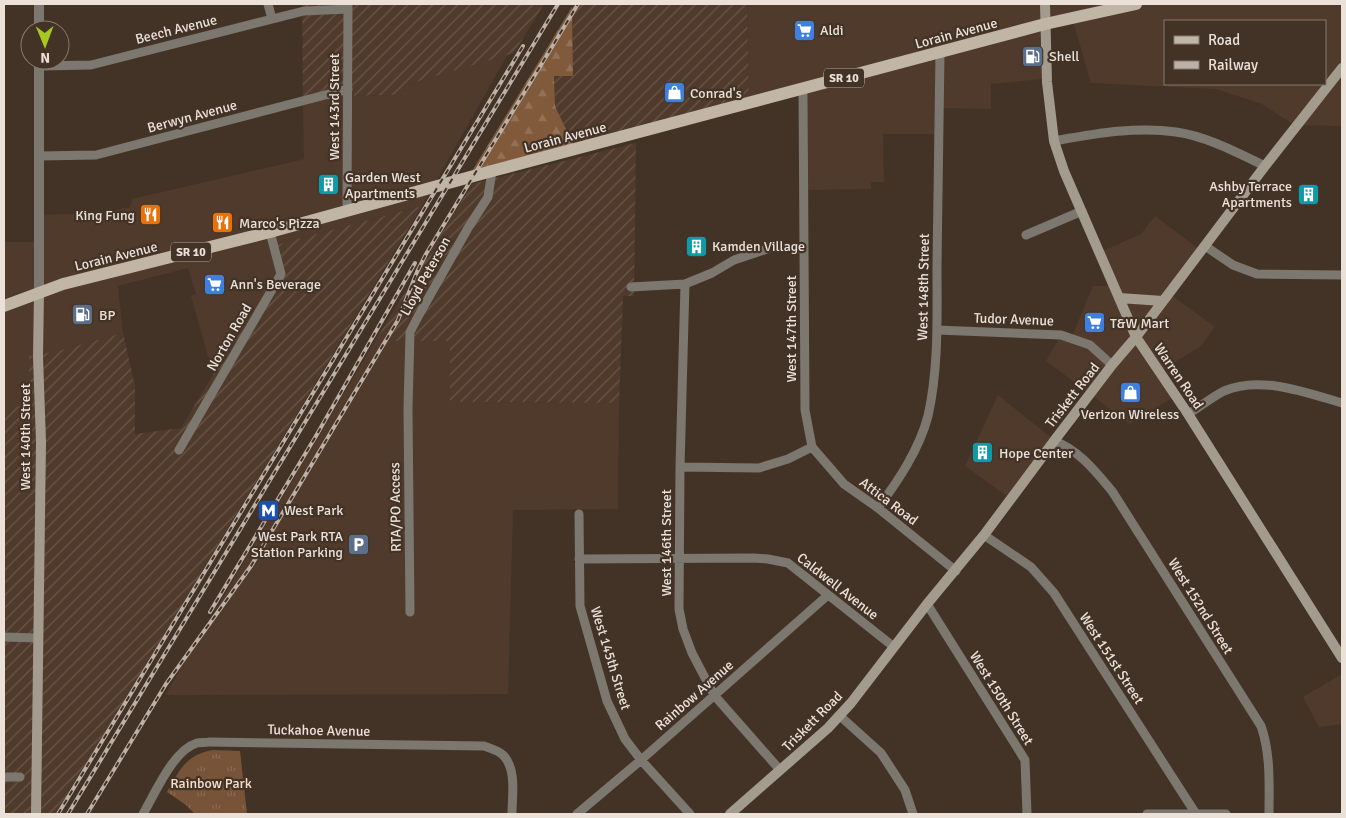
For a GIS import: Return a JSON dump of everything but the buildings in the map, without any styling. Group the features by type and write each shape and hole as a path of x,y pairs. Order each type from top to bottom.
{"main road":[{"path":"1045,24 1046,4"},
{"name":"Lorain Avenue","path":"4,306 63,284 270,232 1045,24 1136,4"},
{"name":"Warren Road","path":"1045,24 1047,82 1054,141 1064,171 1136,337 1188,414 1342,658"},
{"name":"Triskett Road","path":"730,814 840,716 984,535 1112,365 1136,337 1265,166 1342,68"},
{"name":"West 140th Street","path":"36,814 41,442 38,357 39,292"},
{"path":"1120,298 1163,301"}],"street":[{"path":"39,4 39,20"},
{"path":"268,4 272,19"},
{"name":"Beech Avenue","path":"70,64 91,65 304,11 348,6"},
{"name":"West 143rd Street","path":"347,210 348,6"},
{"name":"West 148th Street","path":"878,508 899,479 914,450 927,418 933,388 936,330 940,53"},
{"name":"West 140th Street","path":"39,70 39,292"},
{"name":"Berwyn Avenue","path":"40,156 96,155 348,89"},
{"name":"West 147th Street","path":"803,89 805,410 812,447"},
{"path":"1054,141 1132,130 1177,132 1219,144 1265,166"},
{"name":"Lloyd Peterson","path":"408,402 410,332 444,270 488,197 492,171"},
{"path":"1026,236 1082,211"},
{"name":"Norton Road","path":"179,450 281,274 270,232"},
{"path":"1205,246 1233,265 1257,274 1342,274"},
{"path":"631,287 685,284 712,273 734,260 773,247 804,249"},
{"name":"West 146th Street","path":"685,284 680,467 679,609 683,629 699,669 714,695 780,770"},
{"name":"Tudor Avenue","path":"936,330 1061,335 1090,346 1112,365"},
{"path":"1188,414 1225,391 1244,386 1271,385 1292,388 1342,404"},
{"name":"RTA/PO Access","path":"408,402 410,612"},
{"name":"West 152nd Street","path":"1054,441 1064,444 1090,465 1112,491 1261,726 1266,740 1269,759 1268,814"},
{"path":"680,467 759,468 788,459 812,447"},
{"name":"Attica Road","path":"812,447 844,484 878,508 956,571"},
{"name":"West 145th Street","path":"579,514 580,606 606,701 625,739 641,760 690,814"},
{"name":"West 151st Street","path":"984,535 1032,567 1054,593 1195,814"},
{"name":"Caldwell Avenue","path":"579,559 768,558 788,563 894,647"},
{"name":"Rainbow Avenue","path":"577,814 828,595"},
{"name":"West 150th Street","path":"928,604 1025,760 1027,814"},
{"path":"4,637 37,638"},
{"path":"840,716 882,753 905,790 913,814"},
{"name":"Tuckahoe Avenue","path":"143,814 171,766 178,757 198,743 484,746 502,754 510,766 512,814"},
{"path":"4,777 20,777"},
{"path":"1147,814 1226,814"}],"shaded area":[{"path":"302,4 544,4 514,53 405,85 405,95 336,96 303,104"},
{"path":"574,4 747,4 749,100 574,146 555,106 554,76 573,75 572,7"},
{"path":"747,4 1342,4 1342,126 1294,125 1262,104 1216,89 1091,83 1073,21 1043,29 1043,79 991,84 991,109 936,108 936,134 883,134 884,182 871,182 871,189 808,190 808,84 749,100"},
{"path":"508,54 422,206 271,246 277,268 276,277 224,357 209,360 191,296 196,294 188,268 118,286 123,333 57,351 29,356 29,405 4,408 4,242 35,242 36,215 102,213 130,207 132,199 304,159 303,104 336,96 405,95 405,85"},
{"path":"636,143 634,296 623,296 619,403 450,402 450,341 375,341 472,184"},
{"path":"422,206 56,814 4,814 4,408 29,405 29,356 57,351 123,333 135,386 135,434 181,428 276,277 277,268 271,246"},
{"path":"1155,216 1199,249 1167,292 1215,327 1201,346 1164,369 1180,393 1130,424 1046,361 1063,332 1073,334 1093,286 1112,286 1098,253 1141,234"},
{"path":"375,341 451,341 450,402 619,403 618,509 513,510 508,694 165,695"},
{"path":"998,395 1053,439 1008,497 965,466"},
{"path":"1342,674 1342,724 1319,727 1303,697"}],"green space":[{"path":"572,7 573,76 554,76 555,106 574,146 472,171"},
{"name":"Rainbow Park","path":"213,750 240,751 247,814 195,814 186,805 167,792 180,770 190,759 196,755"}],"railway":[{"path":"68,814 558,4"},
{"path":"87,814 166,684 251,566 398,320 426,254 578,4"},
{"path":"58,814 523,46"},
{"path":"210,612 316,436 415,263"}],"place":[{"name":"Aldi","path":"804,30"},
{"name":"Shell","path":"1033,56"},
{"name":"Conrad's","path":"674,93"},
{"name":"Garden West Apartments","path":"329,185"},
{"name":"Ashby Terrace Apartments","path":"1308,194"},
{"name":"King Fung","path":"151,215"},
{"name":"Marco's Pizza","path":"223,223"},
{"name":"Kamden Village","path":"696,246"},
{"name":"Ann's Beverage","path":"214,284"},
{"name":"BP","path":"83,315"},
{"name":"T&W Mart","path":"1094,323"},
{"name":"Verizon Wireless","path":"1130,392"},
{"name":"Hope Center","path":"983,453"},
{"name":"West Park","path":"268,510"},
{"name":"West Park RTA Station Parking","path":"359,544"}]}
